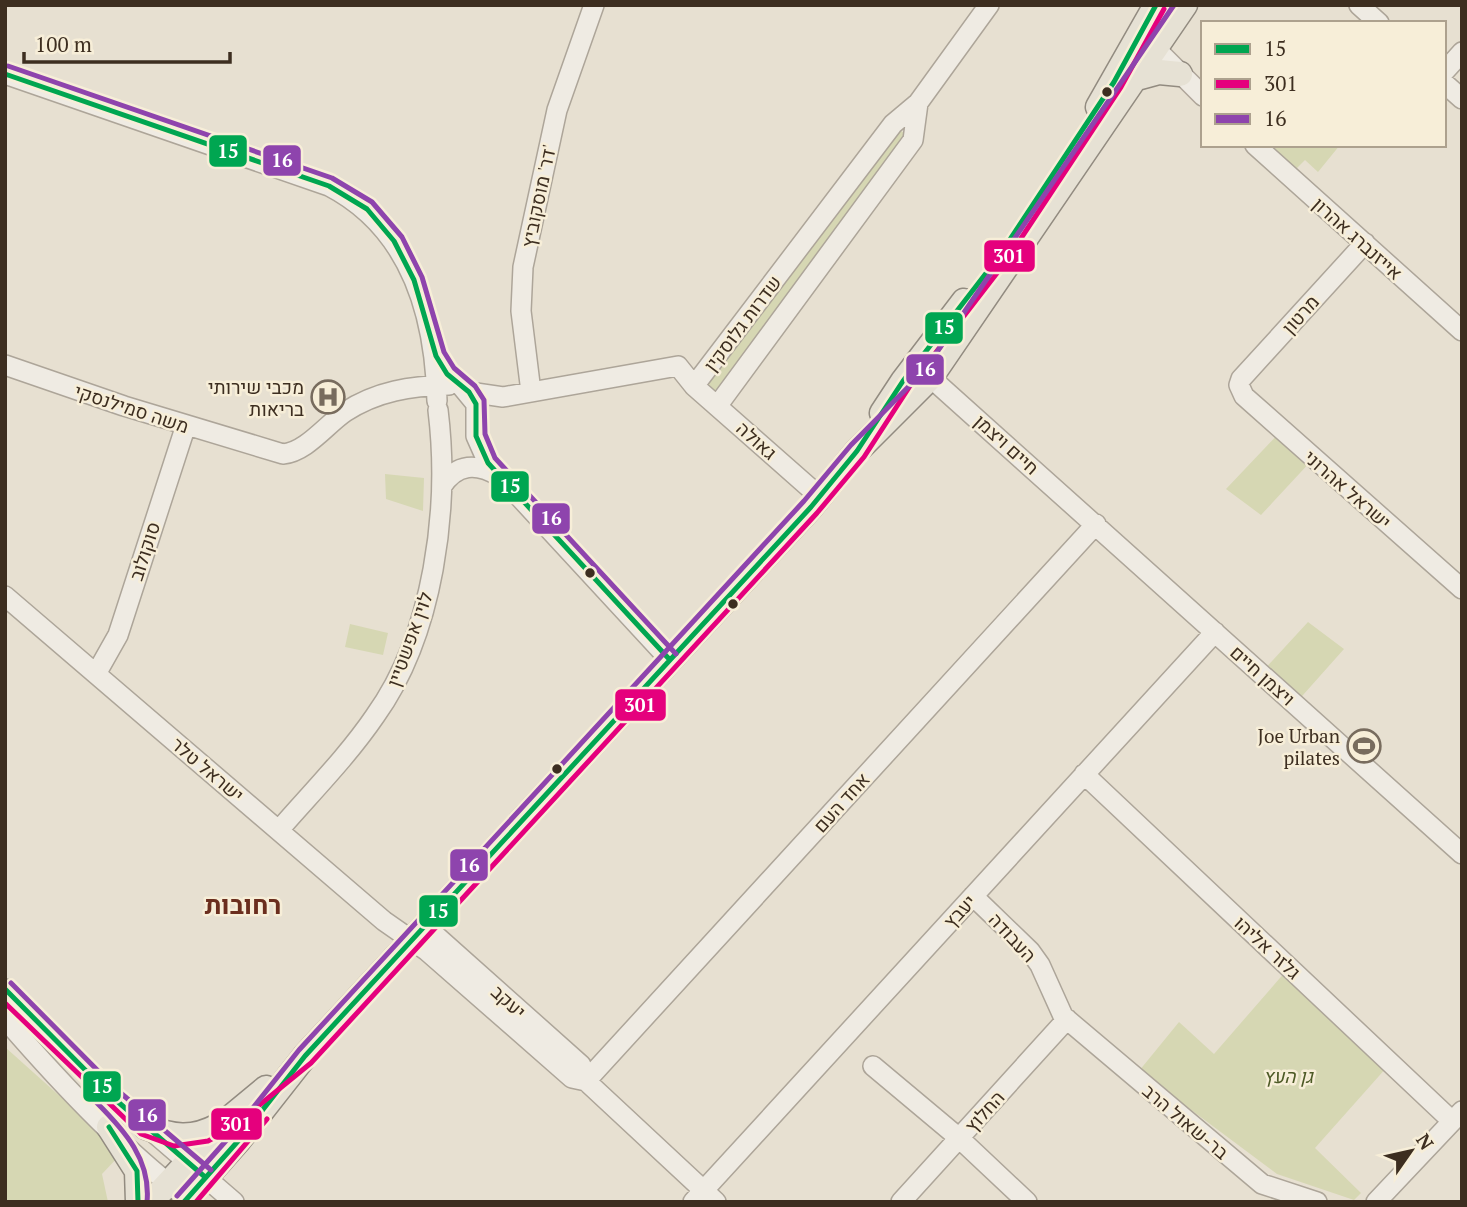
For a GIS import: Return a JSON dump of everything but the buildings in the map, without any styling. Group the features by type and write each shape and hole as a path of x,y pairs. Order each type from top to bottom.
{"main road":[{"path":"196,1170 305,1056 820,497 924,371 1137,78 1185,5"},
{"path":"924,371 1087,124 1152,11"},
{"path":"1137,78 1159,72 1180,74"},
{"path":"146,1127 184,1138 205,1133 225,1122 305,1056"},
{"path":"152,1202 184,1196 196,1170 225,1122"},
{"path":"109,1127 137,1171 138,1202"}],"street":[{"name":"דר' מוסקוביץ'","path":"531,392 520,312 523,267 559,103 594,5"},
{"name":"שדרות גלוסקין","path":"449,393 503,397 678,366 694,386 893,124 918,103 989,5"},
{"path":"1359,5 1376,21"},
{"path":"1152,11 1156,49 1201,94"},
{"path":"1446,70 1462,52"},
{"name":"לוין אפשטיין","path":"5,74 307,177 349,196 382,224 405,259 449,393 439,543 423,610 402,668 377,715 279,830"},
{"path":"1446,85 1462,99"},
{"name":"שדרות גלוסקין","path":"718,405 913,139 918,103"},
{"name":"אייזנברג אהרון","path":"1257,147 1462,331"},
{"name":"מרטון","path":"1239,385 1241,379 1364,243"},
{"name":"משה סמילנסקי","path":"5,366 186,425 286,454 299,449 346,412 370,399 406,388 449,393"},
{"name":"חיים ויצמן","path":"924,371 1096,524"},
{"name":"ישראל אהרוני","path":"1239,385 1244,396 1462,589"},
{"name":"גאולה","path":"694,386 820,497"},
{"path":"476,420 468,430 457,431 443,421 449,393 476,404 481,450 500,477 670,660"},
{"name":"שדרות גלוסקין","path":"476,420 486,406 503,397"},
{"name":"סוקולוב","path":"96,674 118,635 186,425"},
{"path":"442,486 453,473 467,467 482,468 500,477"},
{"name":"ויצמן חיים","path":"1096,524 1462,855"},
{"name":"אחד העם","path":"586,1081 1096,524"},
{"name":"ישראל טלר","path":"5,596 384,921 418,932"},
{"name":"יעבץ","path":"704,1198 973,896 1215,632"},
{"name":"גלזר אליהו","path":"1084,774 1457,1116"},
{"name":"העבודה","path":"973,896 1030,951 1067,1019"},
{"name":"יעקב","path":"418,932 572,1078 586,1081 704,1198"},
{"path":"5,989 22,1009 146,1127 234,1202"},
{"path":"5,1019 109,1127 184,1196"},
{"name":"החלוץ","path":"901,1202 1067,1019"},
{"name":"בר-שאול הרב","path":"1067,1019 1272,1196 1317,1202"},
{"path":"873,1066 959,1138 1027,1202"},
{"path":"1376,1202 1457,1116"}],"green space":[{"path":"894,126 911,138 715,402 697,387"},
{"path":"1269,147 1338,147 1318,172 1305,160 1289,176"},
{"path":"1282,430 1313,459 1261,515 1226,489"},
{"path":"385,474 424,478 423,511 386,499"},
{"path":"1308,622 1344,649 1295,704 1261,673"},
{"path":"350,624 388,633 383,655 345,647"},
{"name":"גן העץ","path":"1286,971 1387,1067 1315,1148 1361,1193 1354,1200 1277,1174 1139,1071 1179,1022 1214,1054"},
{"path":"5,1047 82,1116 119,1156 102,1174 108,1202 5,1202"}],"transit line":[{"name":"15","path":"184,1202 239,1140 305,1056 811,507 857,451 903,381 997,259 1114,82 1156,5"},
{"name":"16","path":"177,1196 232,1134 299,1050 804,501 851,445 924,371 1174,5"},
{"name":"301","path":"5,1003 141,1134 174,1146 208,1141 229,1130 311,1063 817,513 864,457 910,386 1004,264 1121,87 1164,9"},
{"name":"16","path":"8,66 332,178 372,202 402,237 422,277 444,352 454,368 475,386 484,400 485,434 495,458 676,654"},
{"name":"15","path":"5,74 329,186 367,209 394,241 414,280 436,356 447,374 469,392 476,404 476,436 488,463 670,660"},
{"name":"16","path":"11,983 116,1089 211,1170"},
{"name":"15","path":"5,989 110,1095 205,1177"},
{"name":"16","path":"97,1103 134,1147 145,1173 147,1202"},
{"name":"301","path":"196,1202 267,1119"},
{"name":"15","path":"109,1127 137,1171 138,1202"}],"place":[{"name":"מכבי שירותי בריאות","path":"328,397"},
{"name":"Joe Urban pilates","path":"1364,746"}],"district":[{"name":"רחובות","path":"243,904"}]}
